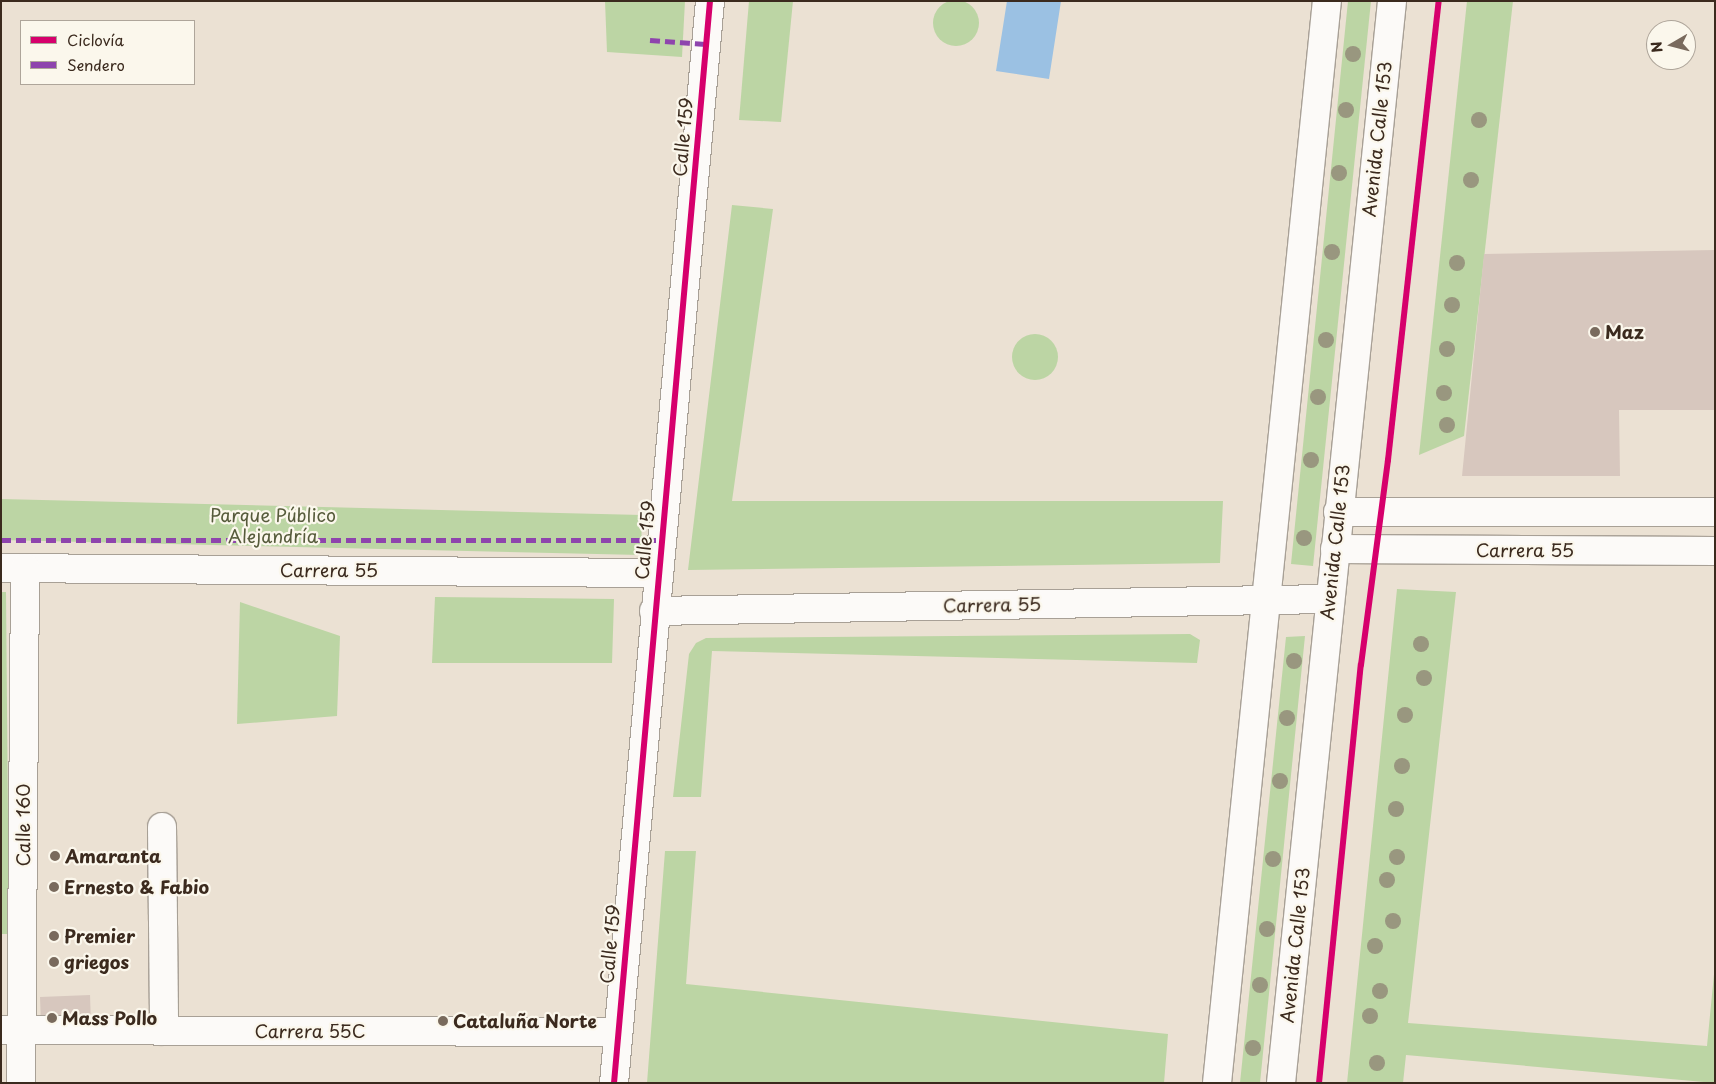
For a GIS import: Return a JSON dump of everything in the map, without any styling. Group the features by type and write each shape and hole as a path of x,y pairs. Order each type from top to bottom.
{"street":[{"name":"Calle 159","path":"614,1083 657,573 710,1"},
{"path":"1218,1083 1327,1"},
{"name":"Avenida Calle 153","path":"1281,1083 1334,549 1392,1"},
{"path":"1338,512 1715,512"},
{"path":"1469,512 1469,550"},
{"name":"Carrera 55","path":"1334,549 1715,551"},
{"name":"Carrera 55","path":"13,568 657,573"},
{"name":"Calle 160","path":"13,568 11,1030 21,1083"},
{"name":"Carrera 55","path":"654,611 1329,599"},
{"path":"162,827 164,1031"},
{"name":"Carrera 55C","path":"11,1030 618,1032"}],"green space":[{"path":"956,0 969,4 975,10 979,23 975,36 969,42 956,46 943,42 937,36 933,23 937,10 943,4"},
{"path":"605,1 685,1 682,57 607,52"},
{"path":"749,1 793,1 781,122 739,120"},
{"path":"1348,1 1371,1 1313,566 1291,564"},
{"path":"1467,1 1513,1 1464,436 1419,455"},
{"path":"732,205 773,209 732,501 1223,501 1220,563 688,570"},
{"path":"1031,334 1039,334 1048,338 1054,344 1058,357 1054,370 1048,376 1039,380 1031,380 1022,376 1016,370 1012,361 1012,353 1016,344 1022,338"},
{"name":"Parque Público Alejandría","path":"1,499 642,515 641,555 1,540"},
{"path":"1397,589 1456,592 1408,1023 1707,1046 1715,964 1715,1083 1406,1055 1403,1083 1347,1083"},
{"path":"1,592 6,592 9,934 1,934"},
{"path":"435,597 614,599 612,663 432,663"},
{"path":"240,602 340,636 337,716 237,724"},
{"path":"1190,634 1200,640 1197,663 712,651 701,797 673,797 689,654 696,643 706,638"},
{"path":"1305,636 1260,1083 1240,1083 1286,637"},
{"path":"665,851 696,851 686,984 1168,1034 1164,1083 647,1083"}],"water":[{"path":"1007,1 1061,1 1049,79 996,71"}],"building":[{"name":"Maz","path":"1715,250 1715,410 1619,410 1620,476 1462,476 1484,254"},
{"path":"90,995 91,1024 41,1025 40,997"}],"marked path":[{"path":"650,40 706,44"},
{"path":"1,540 660,540"}],"cycle path":[{"path":"614,1083 710,1"},
{"path":"1319,1083 1361,665 1388,460 1439,1"}],"place":[{"name":"Maz","path":"1595,332"},
{"name":"Amaranta","path":"55,856"},
{"name":"Ernesto & Fabio","path":"54,887"},
{"name":"Premier","path":"54,936"},
{"name":"griegos","path":"54,962"},
{"name":"Mass Pollo","path":"52,1018"},
{"name":"Cataluña Norte","path":"443,1021"}]}
